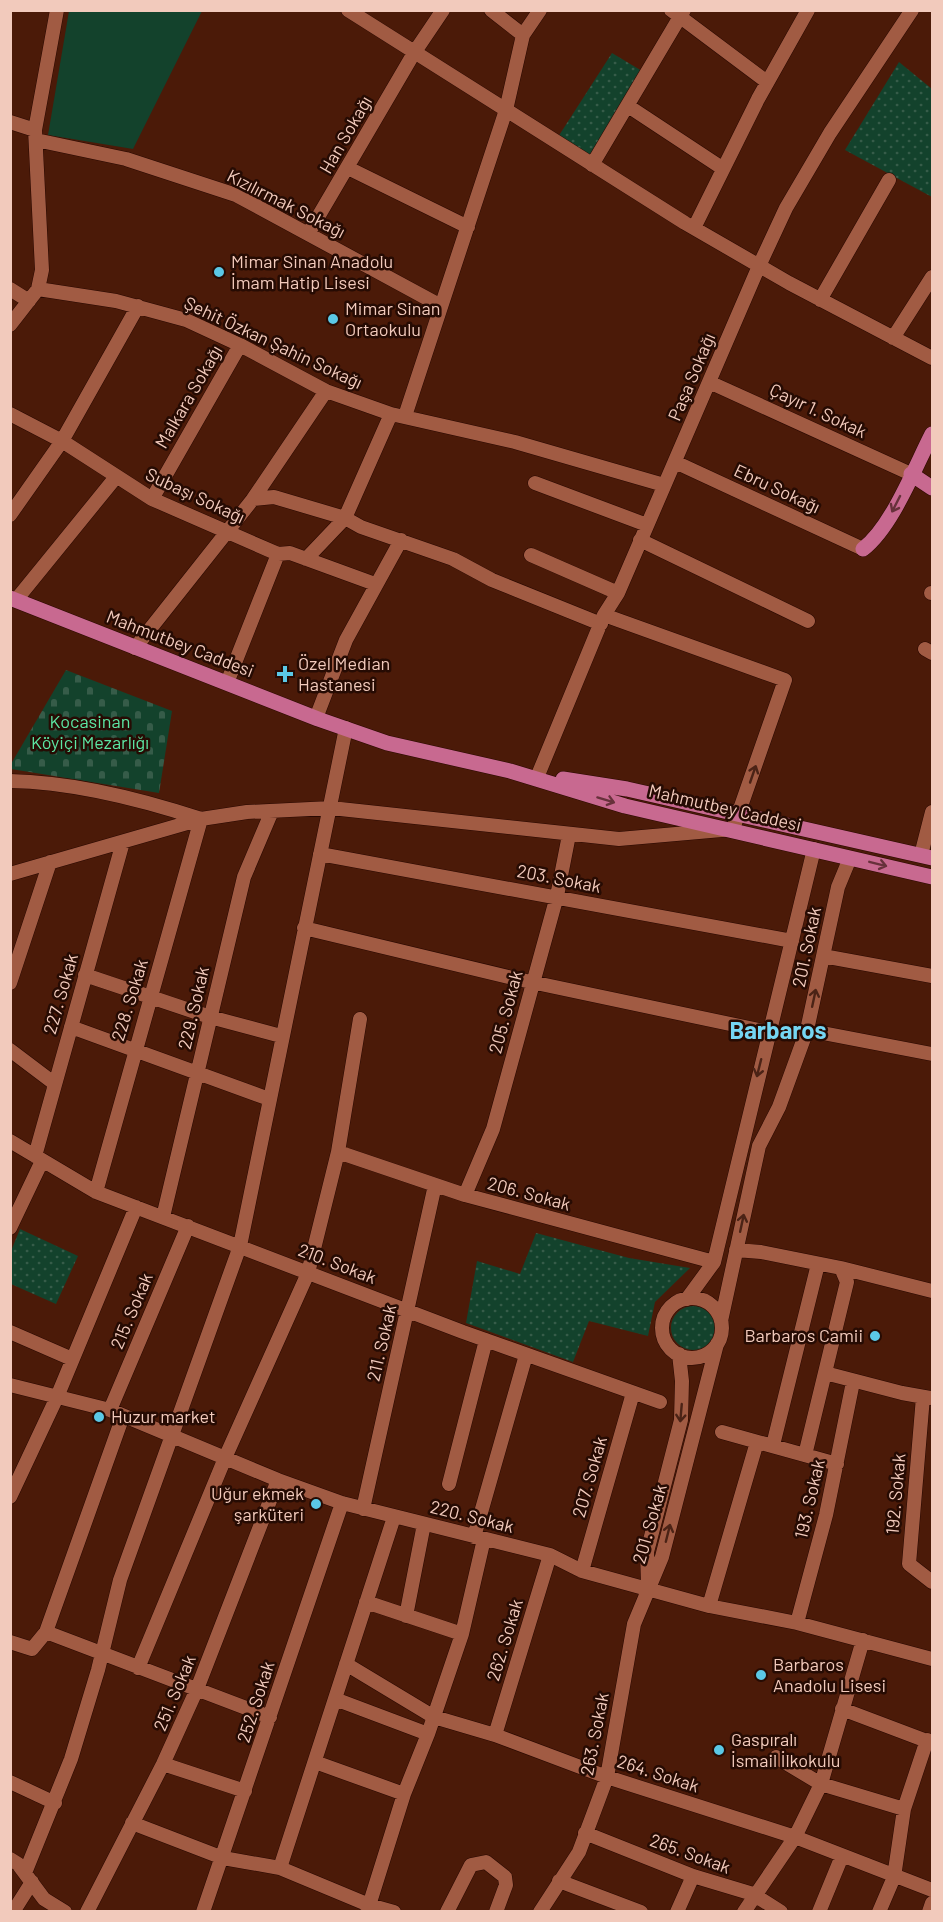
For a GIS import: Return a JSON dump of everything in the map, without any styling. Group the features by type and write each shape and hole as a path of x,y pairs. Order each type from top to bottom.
{"main road":[{"path":"864,549 874,541 885,525 933,434"},
{"path":"911,474 933,488"},
{"name":"Mahmutbey Caddesi","path":"13,599 316,718 387,743 510,771 625,806 736,823 820,831 927,857"},
{"name":"Mahmutbey Caddesi","path":"510,771 627,789 814,849 933,877"},
{"path":"917,874 927,857"}],"street":[{"path":"10,325 38,288 42,270 35,135 57,10"},
{"path":"348,10 694,228 820,300 933,358"},
{"name":"Han Sokağı","path":"308,234 414,53 443,10"},
{"path":"491,10 523,35"},
{"path":"306,559 345,518 398,415 441,306 468,227 506,110 523,35 540,10"},
{"path":"694,228 722,168 808,10"},
{"name":"Paşa Sokağı","path":"538,775 602,620 618,593 786,208 830,133 912,10"},
{"path":"592,165 628,106 678,13 767,82"},
{"path":"628,106 722,168"},
{"name":"Kızılırmak Sokağı","path":"10,123 35,135 188,177 236,195 441,306"},
{"path":"348,168 468,227"},
{"path":"820,300 890,180"},
{"path":"893,338 933,277"},
{"name":"Şehit Özkan Şahin Sokağı","path":"38,288 138,306 186,320 240,345 326,391 398,415 588,461 664,485"},
{"path":"10,289 29,300"},
{"path":"10,515 62,441 138,306"},
{"name":"Malkara Sokağı","path":"152,499 240,345"},
{"name":"Çayır 1. Sokak","path":"709,382 911,474"},
{"path":"135,648 253,499 326,391"},
{"name":"Subaşı Sokağı","path":"10,414 62,441 152,499 227,530 278,555 290,553 375,584"},
{"name":"Ebru Sokağı","path":"675,462 864,549"},
{"path":"13,599 116,477"},
{"path":"535,483 647,525"},
{"path":"10,874 201,819 272,811 331,808 619,839 736,823 785,680 602,620 492,580 453,559 361,527 345,518 274,497 253,499"},
{"path":"316,718 345,640 401,540"},
{"path":"640,540 808,621"},
{"path":"227,683 278,555"},
{"path":"531,555 618,593"},
{"path":"13,1911 29,1878 71,1760 102,1654 120,1580 240,1246 281,1036 331,808 346,728"},
{"path":"10,781 39,782 163,806 201,819"},
{"name":"229. Sokak","path":"163,1217 244,878 272,811"},
{"path":"927,857 933,812"},
{"name":"228. Sokak","path":"96,1192 134,1050 201,819"},
{"name":"205. Sokak","path":"465,1195 493,1129 557,896 569,835"},
{"name":"227. Sokak","path":"10,1228 39,1159 55,1084 123,842"},
{"name":"201. Sokak","path":"648,1588 647,1552 681,1420 682,1381 678,1354 665,1340 664,1320 675,1304 687,1299 714,1262 814,849"},
{"name":"203. Sokak","path":"320,854 792,941"},
{"name":"201. Sokak","path":"648,1588 662,1557 722,1330 721,1321 759,1146 779,1107 807,1030 838,887 850,858"},
{"path":"10,983 50,862"},
{"path":"304,928 532,982 768,1032"},
{"path":"823,956 933,976"},
{"path":"85,975 210,1017 281,1036"},
{"path":"138,1668 225,1458 308,1273 338,1152 360,1019"},
{"path":"71,1027 269,1099"},
{"path":"807,1030 933,1054"},
{"path":"10,1050 55,1084"},
{"name":"210. Sokak","path":"10,1141 96,1192 526,1355 660,1402"},
{"name":"206. Sokak","path":"338,1152 465,1195 714,1262"},
{"name":"211. Sokak","path":"363,1509 435,1185"},
{"path":"10,1497 57,1397 136,1207"},
{"name":"215. Sokak","path":"46,1632 116,1413 188,1226"},
{"path":"736,1250 761,1252 841,1268 933,1291"},
{"path":"773,1445 818,1264"},
{"path":"804,1455 847,1282 841,1268"},
{"path":"687,1299 703,1300 711,1305 721,1321"},
{"path":"10,1332 72,1359"},
{"path":"449,1484 486,1340"},
{"path":"678,1354 698,1357 707,1354 717,1344"},
{"path":"368,1908 404,1794 428,1734 462,1634 479,1538 526,1355"},
{"path":"825,1373 853,1382 928,1397"},
{"name":"193. Sokak","path":"797,1623 837,1464 853,1382"},
{"name":"220. Sokak","path":"10,1385 116,1413 278,1480 342,1503 550,1555 582,1572 710,1606 797,1623 933,1659"},
{"name":"207. Sokak","path":"582,1572 633,1393"},
{"name":"192. Sokak","path":"928,1397 909,1564 933,1582"},
{"path":"722,1432 837,1464"},
{"path":"710,1606 757,1442"},
{"name":"251. Sokak","path":"87,1911 163,1764 197,1689 278,1480"},
{"name":"252. Sokak","path":"203,1911 223,1858 342,1503"},
{"path":"280,1868 394,1517"},
{"path":"406,1616 424,1524"},
{"name":"262. Sokak","path":"495,1735 550,1555"},
{"name":"263. Sokak","path":"540,1911 579,1852 607,1777 634,1624 648,1588"},
{"path":"366,1602 462,1634"},
{"path":"10,1642 32,1649 46,1632 270,1716"},
{"path":"744,1911 753,1894 795,1837 821,1784 863,1640"},
{"name":"264. Sokak","path":"346,1664 434,1716 495,1735 607,1777 795,1837 894,1877 933,1890"},
{"path":"335,1699 428,1734"},
{"path":"842,1709 930,1741 904,1809 894,1877 879,1911"},
{"path":"776,1757 821,1784 904,1809"},
{"path":"315,1762 404,1794"},
{"path":"163,1764 245,1791"},
{"path":"10,1782 56,1803"},
{"path":"132,1823 223,1858 280,1868 368,1908 394,1911"},
{"name":"265. Sokak","path":"585,1833 693,1876 753,1894 781,1911"},
{"path":"819,1911 842,1856"},
{"path":"10,1859 29,1878 44,1899 65,1911"},
{"path":"447,1911 471,1865 486,1863 505,1877 506,1885 496,1911"},
{"path":"677,1911 693,1876"},
{"path":"560,1881 641,1911"},
{"path":"929,1911 933,1903"}],"green space":[{"path":"69,11 202,11 133,149 48,135"},
{"path":"612,53 642,71 592,155 586,155 558,137"},
{"path":"899,62 932,89 932,197 845,150"},
{"name":"Kocasinan Köyiçi Mezarlığı","path":"66,670 172,711 159,793 11,769 11,764"},
{"path":"20,1229 78,1256 56,1304 11,1284 11,1251"},
{"path":"536,1233 629,1258 690,1268 655,1302 648,1336 589,1321 573,1362 466,1323 477,1261 520,1274"},
{"path":"693,1306 708,1313 715,1328 708,1343 693,1350 678,1343 671,1328 678,1313"}],"place":[{"name":"Mimar Sinan Anadolu İmam Hatip Lisesi","path":"219,272"},
{"name":"Mimar Sinan Ortaokulu","path":"333,319"},
{"name":"Özel Median Hastanesi","path":"285,674"},
{"name":"Barbaros Camii","path":"875,1336"},
{"name":"Huzur market","path":"99,1417"},
{"name":"Uğur ekmek şarküteri","path":"316,1504"},
{"name":"Barbaros Anadolu Lisesi","path":"761,1675"},
{"name":"Gaspıralı İsmail İlkokulu","path":"719,1750"}],"district":[{"name":"Barbaros","path":"778,1031"}]}
